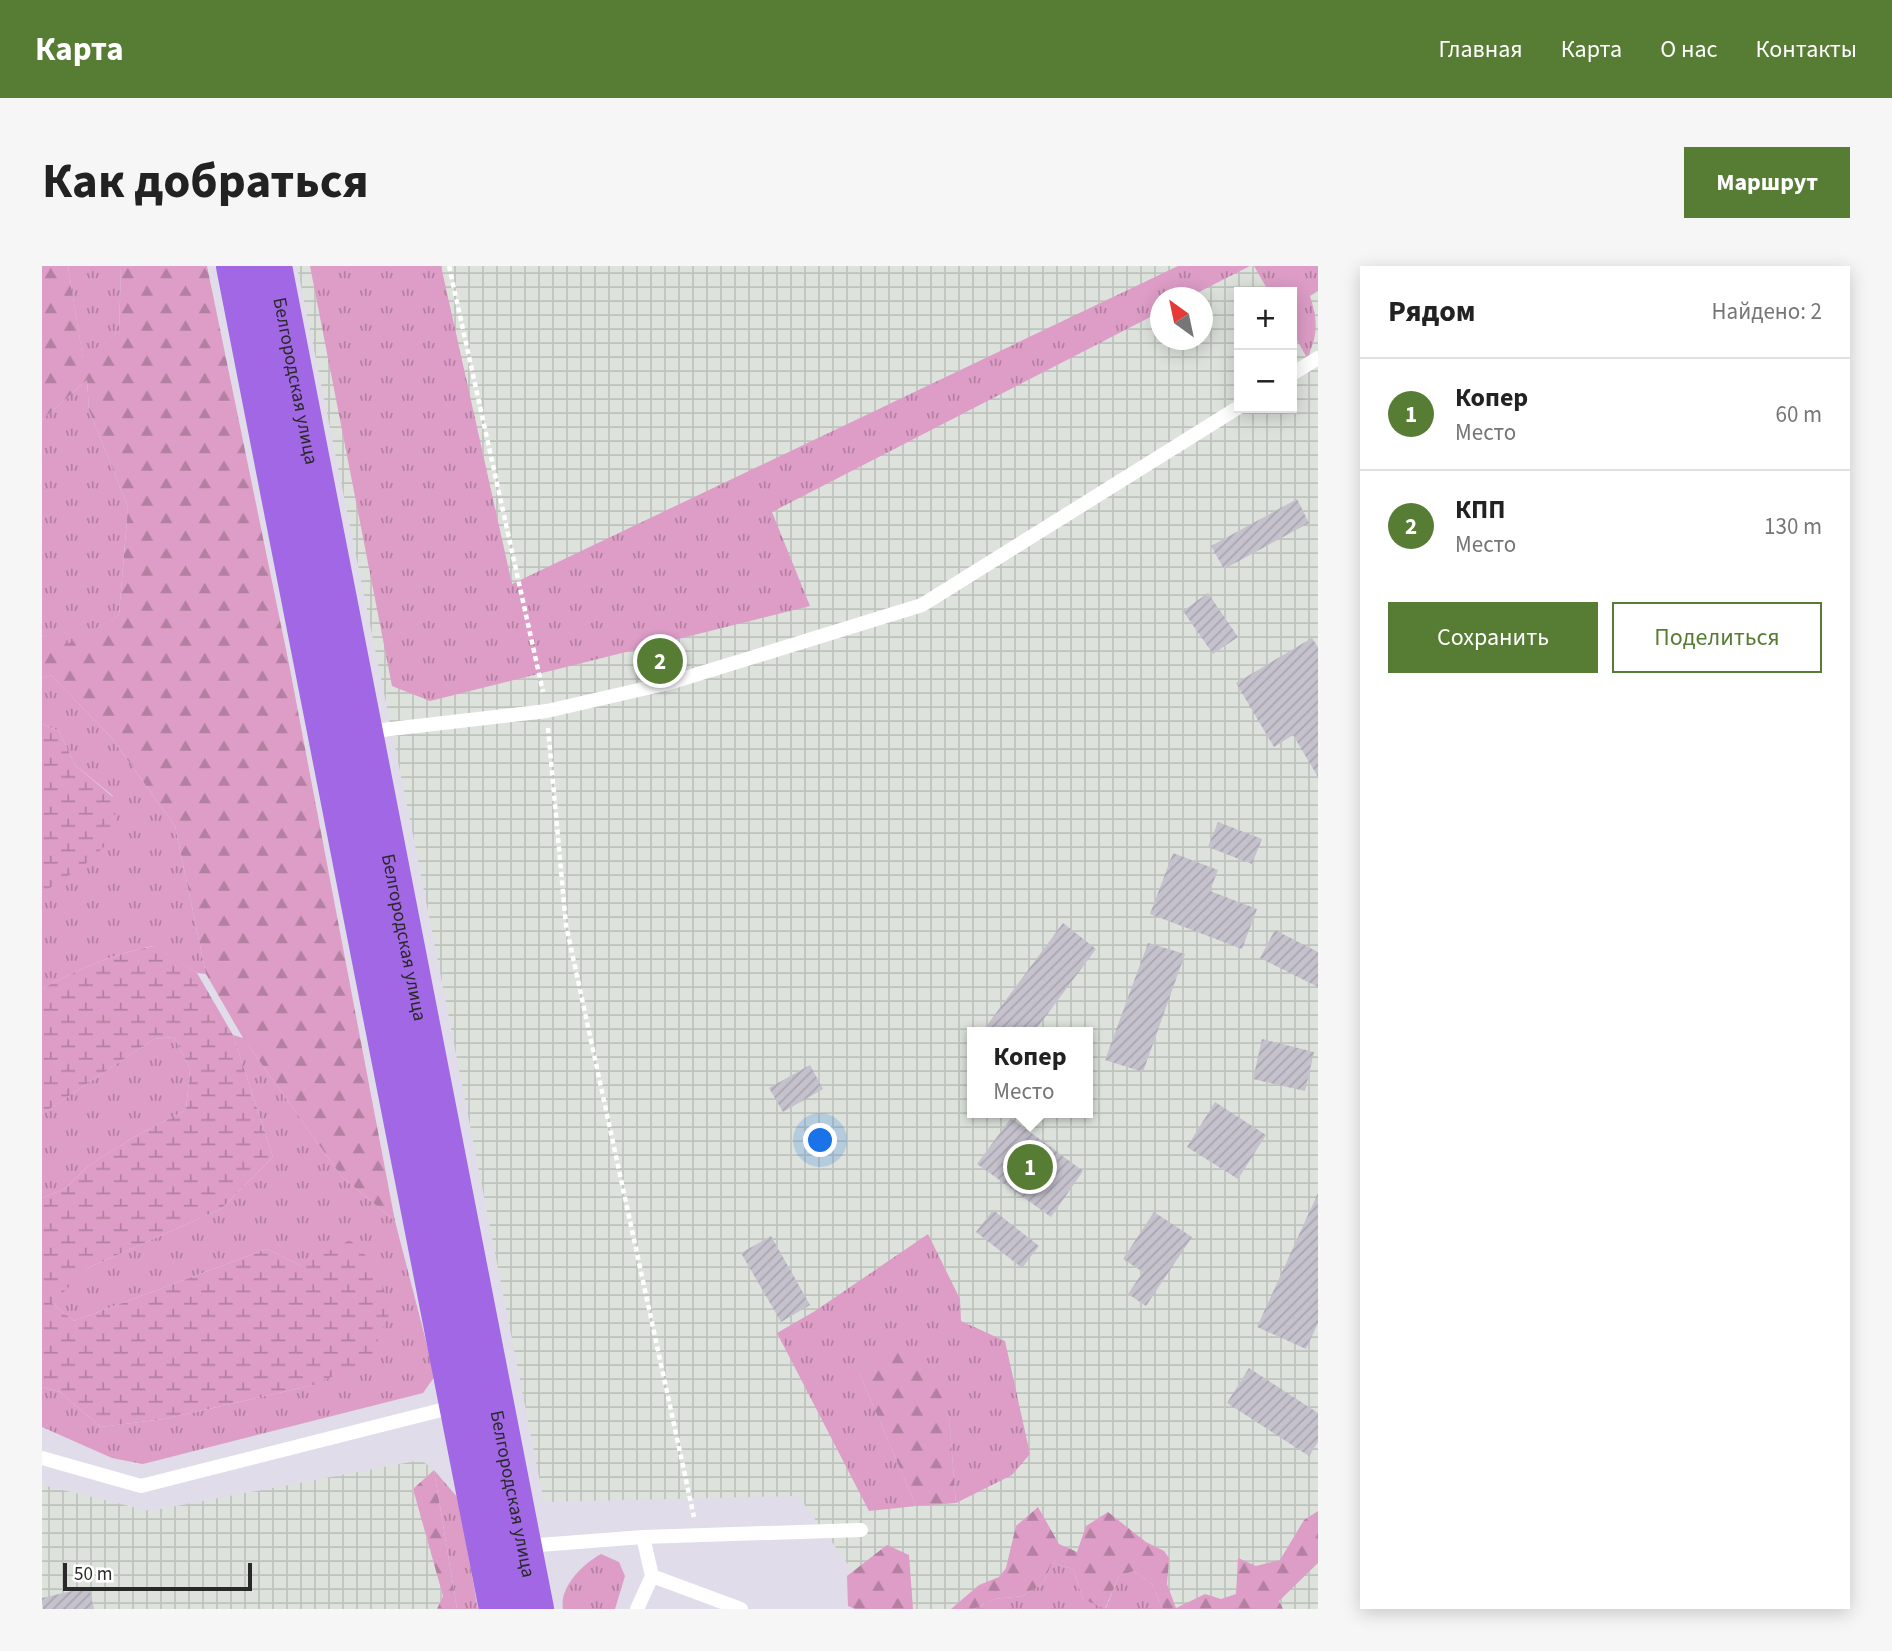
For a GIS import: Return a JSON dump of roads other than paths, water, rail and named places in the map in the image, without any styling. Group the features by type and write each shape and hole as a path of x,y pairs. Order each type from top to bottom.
{"main road":[{"name":"Белгородская улица","path":"235,266 458,1405 505,1550 535,1609"},
{"name":"Белгородская улица","path":"273,266 364,732 505,1550 498,1609"}],"lane":[{"path":"1297,371 1318,358"},
{"path":"364,732 547,711 668,683 922,605 1234,410"},
{"path":"42,1458 141,1486 458,1405"},
{"path":"505,1550 643,1537 861,1530"},
{"path":"637,1609 652,1576 643,1537"},
{"path":"652,1576 741,1609"}],"place":[{"name":"КПП","path":"660,661"},
{"name":"Копер","path":"1030,1167"}]}
